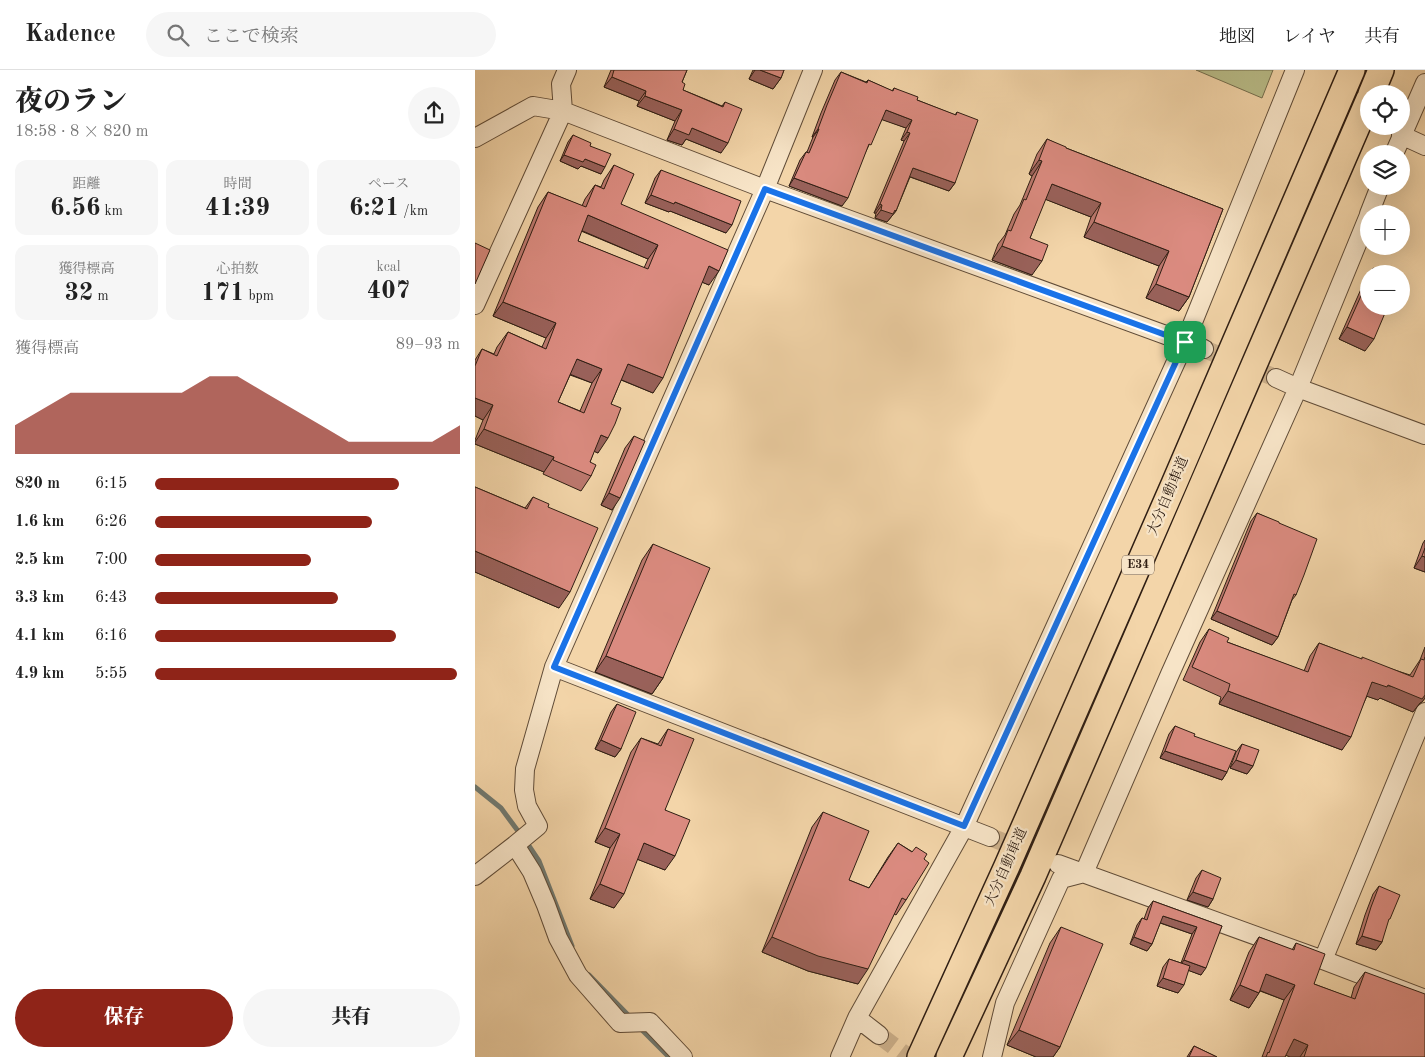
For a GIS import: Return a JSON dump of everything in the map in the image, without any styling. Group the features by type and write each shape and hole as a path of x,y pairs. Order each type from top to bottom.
{"highway":[{"name":"大分自動車道","path":"920,1057 1011,857 1352,70"},
{"path":"1375,85 1381,70"},
{"name":"大分自動車道","path":"949,1057 1041,858 1360,121"}],"street":[{"path":"475,305 563,111 561,84 567,70"},
{"path":"475,876 538,826 527,806 524,790 525,769 554,667 765,189 813,70"},
{"path":"840,1057 857,1018 964,826 1185,342 1295,70"},
{"path":"1398,145 1425,83"},
{"path":"475,138 533,106 563,111 765,189 1204,349"},
{"path":"1401,136 1425,146"},
{"path":"1084,873 1170,674 1298,388 1360,236"},
{"path":"1276,378 1425,435"},
{"path":"554,667 990,837"},
{"path":"1323,960 1425,712"},
{"path":"523,839 531,872 558,938 578,975 620,1023 650,1022 683,1057"},
{"path":"1058,864 1425,999"},
{"path":"992,1057 1005,1003 1061,879 1084,873"},
{"path":"857,1018 879,1035"}],"green space":[{"path":"1196,70 1273,70 1262,98"}],"building":[{"path":"614,70 687,70 682,82 685,84 683,90 723,107 725,102 742,109 728,143 692,128 689,135 674,129 682,110 645,96 646,91 612,77"},
{"path":"760,70 784,70 781,78"},
{"path":"841,72 867,83 868,80 893,91 894,88 918,97 917,100 956,115 957,112 978,120 955,183 913,168 896,211 893,214 881,210 882,205 880,204 910,133 907,132 912,120 886,110 871,145 869,144 848,198 794,178 806,152 809,153"},
{"path":"573,135 591,143 590,146 611,154 605,167 585,159 583,162 564,155"},
{"path":"1047,139 1223,209 1189,297 1156,284 1169,251 1094,222 1101,203 1052,184 1030,238 1048,245 1042,261 1002,246 1008,230 1011,231 1024,199 1026,200 1042,161 1039,160"},
{"path":"614,165 634,174 621,204 728,250 719,271 709,266 663,378 628,364 611,404 621,408 608,438 601,435 590,462 596,465 591,476 553,460 554,457 484,429 493,405 475,398 475,366 482,349 497,356 508,332 546,349 556,323 503,302 548,192 586,207 595,185 604,189","holes":["588,215 658,245 648,269 578,241","577,359 602,369 584,413 558,402"]},
{"path":"661,170 741,201 732,225 675,202 674,204 651,195"},
{"path":"475,243 490,250 475,284"},
{"path":"1360,298 1360,315 1384,315 1374,339 1347,327"},
{"path":"634,436 645,441 620,498 609,493"},
{"path":"475,487 527,509 533,497 549,504 548,507 598,528 570,592 475,551"},
{"path":"1257,513 1317,539 1278,637 1217,611"},
{"path":"653,544 710,568 663,678 606,656"},
{"path":"1209,629 1229,638 1227,642 1308,672 1319,643 1413,677 1421,659 1424,660 1425,657 1425,695 1422,699 1388,685 1387,687 1372,682 1351,737 1228,691 1230,684 1192,667"},
{"path":"617,704 636,712 621,749 601,740"},
{"path":"1175,726 1195,734 1194,736 1236,751 1227,772 1165,751"},
{"path":"668,729 694,739 665,810 690,820 675,856 644,843 624,894 600,884 620,834 605,828 641,738 661,746"},
{"path":"1242,744 1259,750 1253,766 1236,760"},
{"path":"823,812 869,831 849,880 869,888 898,843 912,852 916,847 927,854 924,859 929,863 906,900 902,898 868,969 818,956 772,937"},
{"path":"1202,870 1221,878 1213,899 1193,892"},
{"path":"1379,886 1400,895 1389,919 1382,942 1362,936"},
{"path":"1153,901 1222,926 1206,968 1184,960 1197,927 1163,916 1152,944 1134,937 1142,918 1147,920"},
{"path":"1061,927 1103,944 1060,1047 1019,1030"},
{"path":"1259,937 1294,950 1296,943 1325,954 1314,984 1355,999 1365,972 1425,994 1425,1057 1304,1057 1308,1045 1294,1039 1285,1057 1266,1057 1295,985 1266,974 1259,993 1240,985"},
{"path":"1169,959 1190,966 1184,985 1163,978"},
{"path":"1194,1046 1217,1057 1189,1057"}],"waterway":[{"path":"475,787 501,808 539,861 572,946"},
{"path":"589,975 632,1019"},
{"path":"639,1027 669,1057"}],"tunnel":[{"path":"1204,349 1276,378"},
{"path":"990,837 1052,861"},
{"path":"879,1035 908,1057"}],"route":[{"path":"765,189 1185,342 964,826 554,667 765,189"}]}
